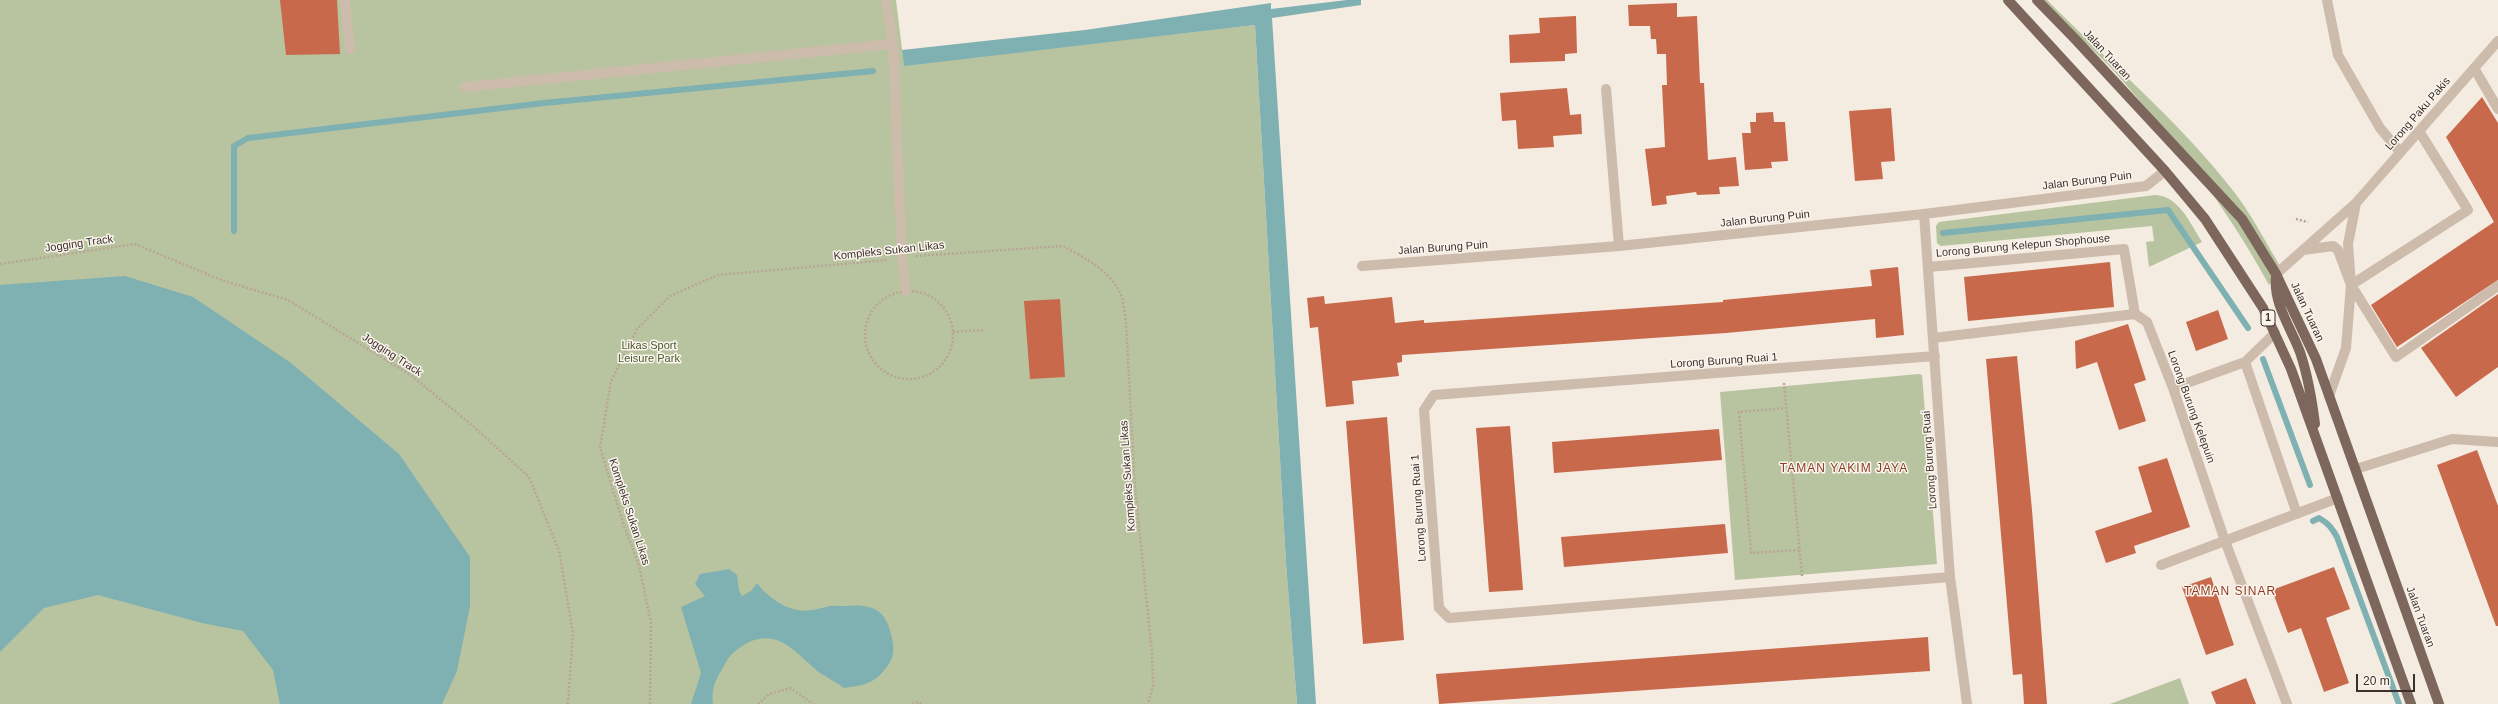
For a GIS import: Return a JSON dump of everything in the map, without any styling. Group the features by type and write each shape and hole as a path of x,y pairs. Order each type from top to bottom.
{"main road":[{"name":"1","path":"2008,0 2165,171 2205,219 2243,274 2275,333 2291,369 2411,704"},
{"name":"Jalan Tuaran","path":"2036,0 2076,40 2242,219 2276,274 2313,353 2356,469 2439,704"},
{"path":"2276,274 2277,295 2300,353 2312,393 2316,440"}],"street":[{"path":"345,0 350,49"},
{"path":"886,0 893,44 902,258 906,291"},
{"path":"2327,0 2338,55 2380,128 2400,152"},
{"name":"Lorong Paku Pakis","path":"2276,274 2356,203 2498,41"},
{"path":"465,87 893,44"},
{"path":"2474,68 2498,109"},
{"path":"1606,89 1619,246"},
{"path":"2419,131 2468,210 2351,285 2396,357 2498,286"},
{"name":"Jalan Burung Puin","path":"1362,266 1619,246 1924,214 2146,186 2165,171"},
{"name":"Lorong Paku Pakis","path":"2329,396 2344,358 2351,285 2348,244 2356,203"},
{"name":"Lorong Burung Ruai","path":"1924,214 1929,267 1950,578 1968,704"},
{"name":"Lorong Paku Pakis","path":"2303,250 2333,246 2338,250 2351,285"},
{"name":"Lorong Burung Kelepun Shophouse","path":"1929,267 2124,249 2135,314"},
{"path":"1933,338 2135,314"},
{"name":"Lorong Burung Kelepuin","path":"2135,314 2147,322 2173,388 2225,541 2287,704"},
{"path":"2173,388 2245,362 2275,333"},
{"name":"Lorong Burung Ruai 1","path":"1935,356 1434,395 1424,410 1439,608 1449,618 1950,578"},
{"path":"2245,362 2297,514"},
{"path":"2356,469 2452,439 2498,442"},
{"path":"2161,565 2338,498"}],"path":[{"path":"2296,219 2308,222"},
{"name":"Jogging Track","path":"0,264 135,244 224,281 288,300 412,376 473,426 529,477 559,552 573,634 568,704"},
{"name":"Kompleks Sukan Likas","path":"650,704 651,623 639,565 624,526 600,448 611,381 637,329 670,296 718,275 934,254 1062,246 1084,257 1110,278 1121,297 1126,323 1135,487 1152,653 1153,686 1148,704"},
{"path":"906,291 918,292 938,302 951,321 953,332 948,355 933,372 923,378 900,379 879,369 872,360 864,338 869,316 884,298 906,291"},
{"path":"953,332 983,330"},
{"path":"1784,383 1802,578"},
{"path":"1787,408 1739,412 1750,545 1751,553 1799,550"},
{"path":"758,704 769,694 791,688 813,704"},
{"path":"912,704 918,702 923,704"}],"green space":[{"name":"Likas Sport Leisure Park","path":"0,0 896,0 904,65 1255,25 1286,563 1297,704 0,704"},
{"path":"2039,0 2047,0 2142,92 2188,138 2231,188 2251,217 2281,268 2269,285 2235,228 2197,172 2177,146 2112,69"},
{"path":"2155,195 2171,200 2177,205 2188,219 2202,242 2149,267 2146,242 2154,241 2152,226 1941,246 1937,243 1936,226 1939,222"},
{"path":"1919,374 1922,375 1937,564 1735,580 1720,392"},
{"path":"2180,678 2189,704 2110,704"}],"water":[{"path":"1347,0 1361,0 1361,5 1272,18 1316,704 1297,704 1286,563 1255,25 904,66 902,50 1085,30 1271,3 1271,9"},
{"path":"125,276 193,297 291,363 399,454 470,557 470,606 457,671 442,704 280,704 273,670 243,631 202,623 98,595 44,608 0,652 0,285"},
{"path":"729,569 737,575 739,591 742,596 751,591 757,583 763,591 776,601 795,610 817,609 830,606 861,606 875,609 885,618 891,634 893,652 891,661 880,675 872,681 854,687 844,688 820,673 787,645 769,638 759,639 747,643 728,659 717,677 714,686 713,704 691,704 701,673 681,607 705,596 695,584 700,574"}],"building":[{"path":"280,0 337,0 340,54 286,55"},
{"path":"1677,3 1677,17 1697,16 1700,83 1704,83 1708,160 1736,157 1739,186 1719,187 1720,194 1697,195 1696,192 1666,196 1667,204 1652,206 1645,149 1665,147 1662,85 1667,85 1666,54 1657,54 1656,39 1651,39 1650,26 1629,26 1628,5"},
{"path":"1576,16 1577,53 1565,54 1565,61 1510,63 1509,35 1540,33 1539,18"},
{"path":"1567,88 1570,115 1581,114 1582,134 1553,136 1554,147 1518,149 1516,120 1502,121 1500,93"},
{"path":"2482,97 2498,123 2498,280 2397,347 2371,305 2494,222 2446,137"},
{"path":"1891,108 1895,161 1881,162 1883,179 1855,181 1849,111"},
{"path":"1773,112 1774,122 1785,122 1788,161 1771,162 1772,168 1745,170 1742,133 1751,133 1750,122 1756,122 1756,113"},
{"path":"2110,262 2114,307 1968,321 1964,277"},
{"path":"1898,267 1904,335 1876,338 1875,319 1726,333 1402,355 1402,362 1397,363 1399,376 1352,381 1354,404 1326,407 1318,327 1310,328 1307,298 1324,296 1325,304 1392,297 1395,323 1424,320 1424,323 1723,302 1723,300 1872,286 1870,270"},
{"path":"2498,294 2498,367 2456,397 2421,348"},
{"path":"1060,299 1065,377 1030,379 1024,301"},
{"path":"2218,310 2228,339 2196,351 2186,322"},
{"path":"2128,324 2146,380 2134,384 2146,421 2119,430 2097,362 2076,369 2075,341"},
{"path":"2017,356 2032,510 2047,704 2024,704 2022,674 2013,675 1986,359"},
{"path":"1387,417 1404,640 1363,644 1346,421"},
{"path":"1510,426 1523,590 1489,592 1476,428"},
{"path":"1719,429 1722,460 1554,473 1552,442"},
{"path":"2477,450 2498,506 2498,626 2496,626 2437,465"},
{"path":"2167,458 2190,527 2134,546 2136,553 2106,563 2095,531 2152,512 2138,467"},
{"path":"1725,524 1728,553 1564,567 1561,537"},
{"path":"2334,567 2350,609 2326,618 2349,683 2324,692 2301,628 2288,633 2272,590"},
{"path":"2211,577 2234,645 2206,655 2182,587"},
{"path":"1928,637 1930,671 1439,704 1436,674"},
{"path":"2246,678 2256,704 2216,704 2211,692"}],"waterway":[{"path":"234,231 234,146 248,138 544,103 873,71"},
{"path":"1943,233 2168,210 2248,328"},
{"path":"2263,359 2310,485"},
{"path":"2313,521 2319,518 2330,526 2337,537 2399,704"}],"district":[{"name":"TAMAN YAKIM JAYA","path":"1844,469"},
{"name":"TAMAN SINAR","path":"2230,592"}]}
